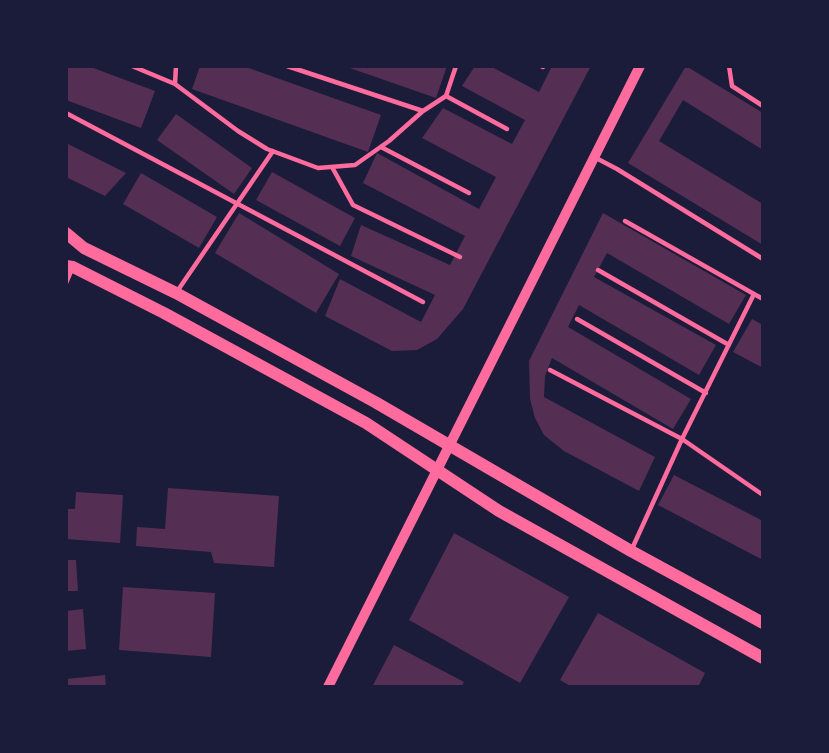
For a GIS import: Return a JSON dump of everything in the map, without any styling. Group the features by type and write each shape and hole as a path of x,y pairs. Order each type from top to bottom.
{"main road":[{"path":"66,233 84,248 176,293 375,402 631,551 763,623"},
{"path":"69,266 164,314 366,423 499,511 763,658"}],"street":[{"path":"328,687 640,66"}],"lane":[{"path":"132,66 174,84 238,131 273,151 318,168 355,165 381,147 423,111 446,96 456,66"},
{"path":"174,84 176,66"},
{"path":"286,66 423,111"},
{"path":"729,66 732,86 763,106"},
{"path":"446,96 507,129"},
{"path":"66,113 423,302"},
{"path":"381,147 468,193"},
{"path":"176,293 273,151"},
{"path":"594,157 763,259"},
{"path":"332,167 353,205 460,257"},
{"path":"625,220 763,299"},
{"path":"66,283 69,266"},
{"path":"598,270 729,345"},
{"path":"631,551 682,439 754,294"},
{"path":"577,319 705,393"},
{"path":"550,369 682,439 763,495"}],"building":[{"path":"66,66 88,66 155,91 141,128 66,100"},
{"path":"200,66 243,66 381,115 368,152 192,89"},
{"path":"344,66 447,66 436,98"},
{"path":"475,66 490,66 539,92 552,66 591,66 463,309 437,339 417,350 392,351 325,316 340,279 421,322 435,295 351,256 361,225 450,265 465,236 363,183 377,153 479,209 496,177 422,138 443,108 512,144 525,120 462,86"},
{"path":"686,66 763,113 763,150 683,100 659,141 763,204 763,245 628,163"},
{"path":"176,114 252,168 234,194 157,140"},
{"path":"66,143 126,173 105,196 66,177"},
{"path":"272,172 355,218 340,246 256,200"},
{"path":"141,173 217,217 199,248 123,204"},
{"path":"239,213 339,274 316,313 215,253"},
{"path":"603,213 746,295 729,324 607,253 594,277 716,345 699,375 579,305 568,327 691,399 673,429 552,358 545,376 544,397 655,457 639,491 564,451 544,435 535,418 530,399 529,361"},
{"path":"752,319 763,325 763,368 733,352"},
{"path":"674,475 763,521 763,560 658,505"},
{"path":"168,488 279,496 274,567 214,563 211,552 136,546 137,527 165,529"},
{"path":"76,492 123,495 120,543 66,539 66,509 75,509"},
{"path":"454,533 569,597 520,683 409,620"},
{"path":"66,560 76,560 78,591 66,591"},
{"path":"123,587 215,593 211,657 119,650"},
{"path":"83,609 86,649 66,651 66,611"},
{"path":"598,613 705,673 698,687 572,687 560,680"},
{"path":"394,645 464,682 461,687 372,687"},
{"path":"105,675 106,687 66,687 66,679"}]}
